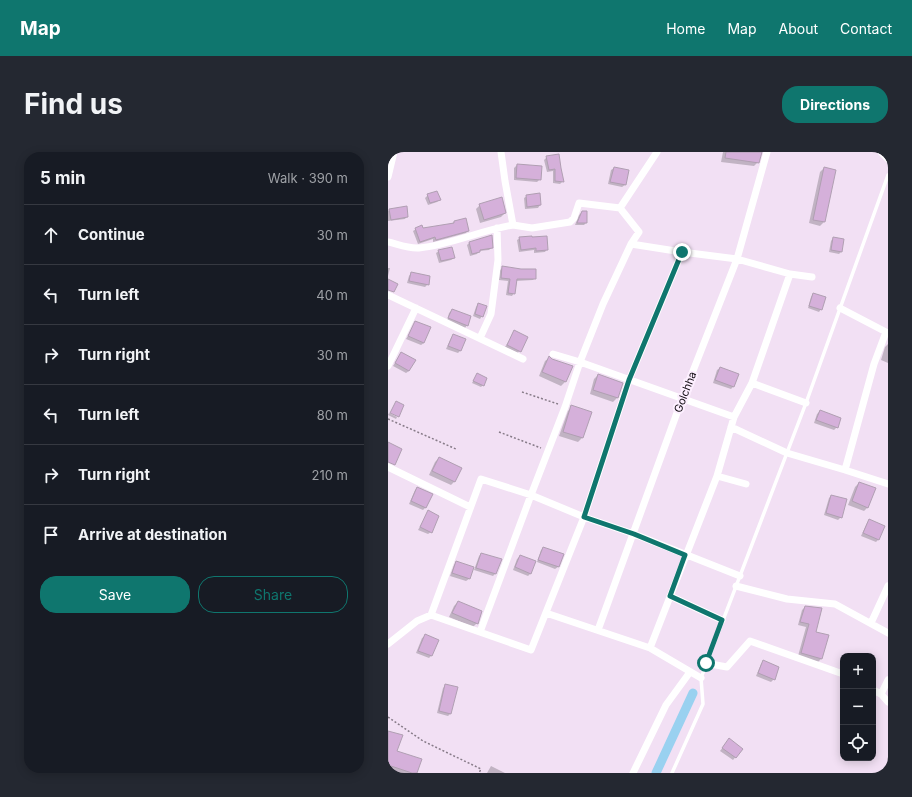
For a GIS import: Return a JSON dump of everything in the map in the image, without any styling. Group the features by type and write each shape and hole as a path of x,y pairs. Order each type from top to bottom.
{"street":[{"path":"388,178 394,152"},
{"path":"501,152 513,226"},
{"path":"620,208 657,152"},
{"name":"Golchha","path":"598,630 682,399 737,259 767,152"},
{"path":"881,152 888,159"},
{"path":"388,242 417,248 464,238 497,228 513,226 532,228 570,222 574,218 578,203 620,208 639,232 631,244 603,304 480,632"},
{"path":"480,338 491,314 498,260 497,228"},
{"path":"631,244 737,259 790,274 812,277"},
{"path":"388,644 417,621 431,615 531,650 584,517 629,380 682,252"},
{"path":"650,648 717,476 734,417 752,383 790,274"},
{"path":"388,295 523,359"},
{"path":"388,366 416,308"},
{"path":"840,308 887,330 874,364 845,470"},
{"path":"553,354 580,362 734,417"},
{"path":"752,383 806,403"},
{"path":"731,427 787,453 888,484"},
{"path":"388,468 470,507"},
{"path":"717,476 746,484"},
{"path":"431,615 481,479 634,534 740,576"},
{"path":"736,586 787,599 835,604 888,633"},
{"path":"871,623 888,586"},
{"path":"670,596 722,620"},
{"path":"546,613 650,648 701,678"},
{"path":"705,663 727,667 750,641 840,673"},
{"path":"633,773 666,705 690,672"},
{"path":"881,694 888,680"},
{"path":"876,692 881,694 888,702"}],"lane":[{"path":"672,773 703,704 701,678 705,663 806,403 888,175"}],"path":[{"path":"522,392 566,406"},
{"path":"388,419 456,449"},
{"path":"499,432 548,451"},
{"path":"388,718 423,740 481,769 479,773"}],"building":[{"path":"726,152 762,152 759,163 725,158"},
{"path":"559,154 564,182 555,181 555,169 549,170 546,156"},
{"path":"517,164 542,166 541,180 516,178"},
{"path":"614,167 629,170 626,185 610,182"},
{"path":"824,167 836,170 825,222 813,220"},
{"path":"437,191 441,200 430,203 427,194"},
{"path":"540,193 541,205 527,207 526,195"},
{"path":"502,197 506,213 484,220 479,204"},
{"path":"407,206 408,217 391,220 389,209"},
{"path":"582,211 587,211 587,223 577,223"},
{"path":"466,218 469,231 436,240 435,237 420,242 415,228 422,225 423,228 454,223 454,221"},
{"path":"492,235 493,248 480,250 480,252 472,254 469,242"},
{"path":"547,236 548,250 536,251 536,248 521,250 519,237"},
{"path":"833,237 844,239 842,252 831,250"},
{"path":"452,247 455,258 441,261 438,250"},
{"path":"502,266 521,269 536,269 536,279 517,279 515,294 508,293 510,279 501,278"},
{"path":"411,272 430,276 429,285 409,281"},
{"path":"388,279 398,284 394,292 388,290"},
{"path":"813,293 826,297 822,310 809,306"},
{"path":"478,303 487,306 483,317 475,314"},
{"path":"452,309 471,316 468,326 448,318"},
{"path":"415,321 431,327 424,343 408,336"},
{"path":"514,330 528,337 521,352 507,345"},
{"path":"453,334 466,339 461,351 448,346"},
{"path":"401,352 416,360 409,371 395,363"},
{"path":"549,356 552,359 573,366 566,382 542,372"},
{"path":"720,367 739,374 734,387 715,380"},
{"path":"477,373 487,378 484,386 473,381"},
{"path":"598,374 623,383 618,398 593,390"},
{"path":"396,401 404,405 399,417 390,413"},
{"path":"571,405 592,412 583,438 563,432"},
{"path":"820,410 841,418 838,428 816,420"},
{"path":"388,442 402,449 395,465 388,462"},
{"path":"439,457 462,468 455,482 432,471"},
{"path":"859,482 876,488 868,508 852,501"},
{"path":"417,487 433,494 426,508 411,501"},
{"path":"831,495 847,499 842,518 826,513"},
{"path":"428,510 439,516 432,533 420,527"},
{"path":"869,519 885,526 879,540 863,533"},
{"path":"543,547 564,554 559,567 538,560"},
{"path":"481,553 502,559 496,574 476,568"},
{"path":"520,555 536,561 531,574 515,567"},
{"path":"456,561 474,567 470,579 452,573"},
{"path":"458,601 482,611 478,624 452,613"},
{"path":"805,606 822,608 816,632 829,635 822,659 801,653 809,624 800,622"},
{"path":"425,634 439,640 432,656 418,651"},
{"path":"763,660 779,667 775,680 758,673"},
{"path":"445,684 458,687 451,714 439,711"},
{"path":"388,731 403,735 397,751 422,759 417,773 412,773 388,765"},
{"path":"729,738 743,749 736,758 722,748"}],"waterway":[{"path":"656,773 693,693"}],"route":[{"path":"682,252 629,380 584,517 634,534 685,555 670,596 722,620 706,663"}]}
